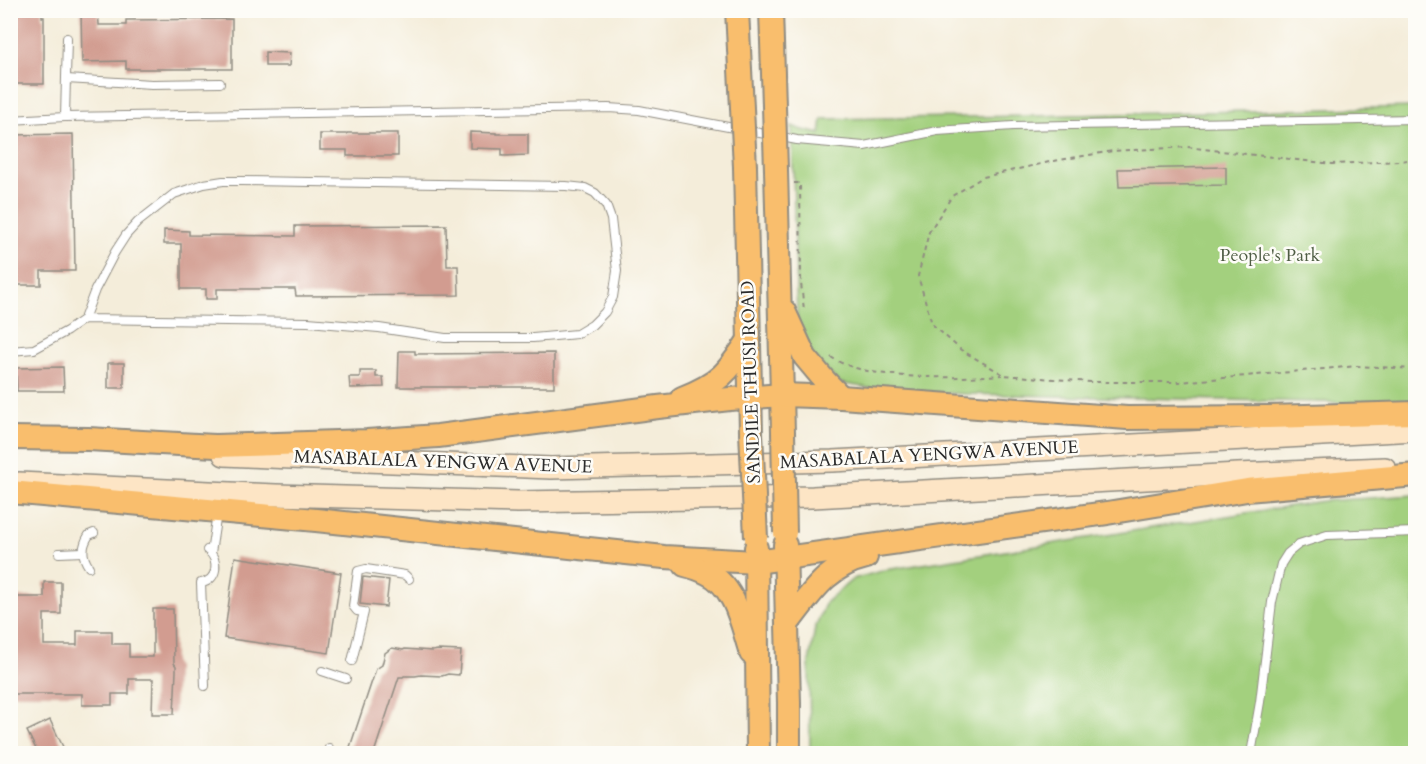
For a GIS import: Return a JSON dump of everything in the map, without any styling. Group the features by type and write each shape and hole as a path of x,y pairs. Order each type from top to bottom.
{"main road":[{"name":"SANDILE THUSI ROAD","path":"737,10 745,168 756,538 758,753"},
{"name":"SANDILE THUSI ROAD","path":"771,10 788,623 789,753"},
{"path":"780,302 805,357 841,397"},
{"path":"658,407 712,384 729,370 749,340"},
{"path":"10,438 88,439 215,446 367,441 438,436 658,407 782,395 841,397 1127,418 1416,413"},
{"name":"MASABALALA YENGWA AVENUE","path":"10,443 313,459 551,468 832,460 1416,430"},
{"name":"MASABALALA YENGWA AVENUE","path":"10,482 276,495 518,502 813,497 1238,474 1416,467"},
{"path":"10,492 316,520 664,557 756,562 952,536 1247,490 1416,475"},
{"path":"788,623 827,576 843,565 857,559 952,536"},
{"path":"664,557 709,573 726,589 738,612 758,674"}],"lane":[{"path":"65,117 67,38"},
{"path":"66,79 152,84 220,83"},
{"path":"10,120 65,117 608,108 639,110 797,140 864,146 937,131 991,128 1416,119"},
{"path":"10,351 34,349 84,319 95,290 126,235 138,222 174,194 204,184 240,181 576,187 595,193 606,205 611,219 616,271 614,297 605,312 592,325 577,334 533,338 445,338 379,328 308,322 84,319"},
{"path":"204,686 201,583 208,582 212,578 215,569 214,557 209,552 217,511"},
{"path":"1251,753 1260,702 1272,602 1281,564 1288,552 1299,544 1327,535 1416,532"},
{"path":"89,567 84,560 83,548 89,535 94,533"},
{"path":"59,553 83,552"},
{"path":"352,661 364,612 357,611 353,606 358,572 366,569 405,575 409,579"},
{"path":"322,671 346,679"}],"path":[{"path":"1004,375 961,350 932,324 918,276 929,232 952,196 983,177 1113,151 1187,147 1332,164 1416,159"},
{"path":"776,176 800,183 801,283 805,311"},
{"path":"825,351 834,359 860,369 894,375 958,378 1004,375 1091,382 1179,382 1357,366 1416,369"}],"green space":[{"name":"People's Park","path":"1415,107 1415,402 1357,403 965,394 875,389 839,383 813,356 797,323 792,126 820,134 822,119"},
{"path":"1415,495 1415,753 810,754 809,662 815,628 826,602 853,579 885,570 1323,501"}],"building":[{"path":"10,10 42,10 42,17 44,17 44,84 11,84"},
{"path":"81,10 98,10 99,25 126,25 126,20 232,19 232,69 126,69 126,61 82,62"},
{"path":"265,52 290,53 289,66 265,66"},
{"path":"470,132 528,134 528,155 502,156 502,149 470,148"},
{"path":"398,133 398,156 347,156 347,150 320,150 320,134"},
{"path":"73,134 75,271 41,271 41,285 14,285 14,149 10,149 10,135"},
{"path":"1226,167 1226,185 1119,187 1118,169"},
{"path":"446,225 447,266 458,266 459,295 296,296 295,289 217,289 217,299 206,299 206,289 181,289 181,244 164,244 164,230 189,231 189,235 295,236 295,226"},
{"path":"399,351 415,351 415,354 554,353 554,387 398,387"},
{"path":"108,363 124,363 124,388 108,388"},
{"path":"63,367 64,391 17,391 16,368"},
{"path":"360,371 376,371 376,377 383,377 384,387 350,388 349,377 360,377"},
{"path":"235,557 341,573 329,653 224,638"},
{"path":"363,577 389,580 386,607 360,604"},
{"path":"44,582 61,582 61,614 44,614 44,645 77,645 77,631 112,631 112,644 129,644 129,657 153,657 153,609 173,609 174,663 176,666 174,714 152,714 153,679 129,679 129,694 112,694 112,705 82,705 82,694 10,694 10,627 14,627 13,597 44,597"},
{"path":"392,648 461,651 459,675 399,677 374,753 348,753 376,669 382,665 385,653"},
{"path":"50,720 66,753 38,753 27,731"}]}
